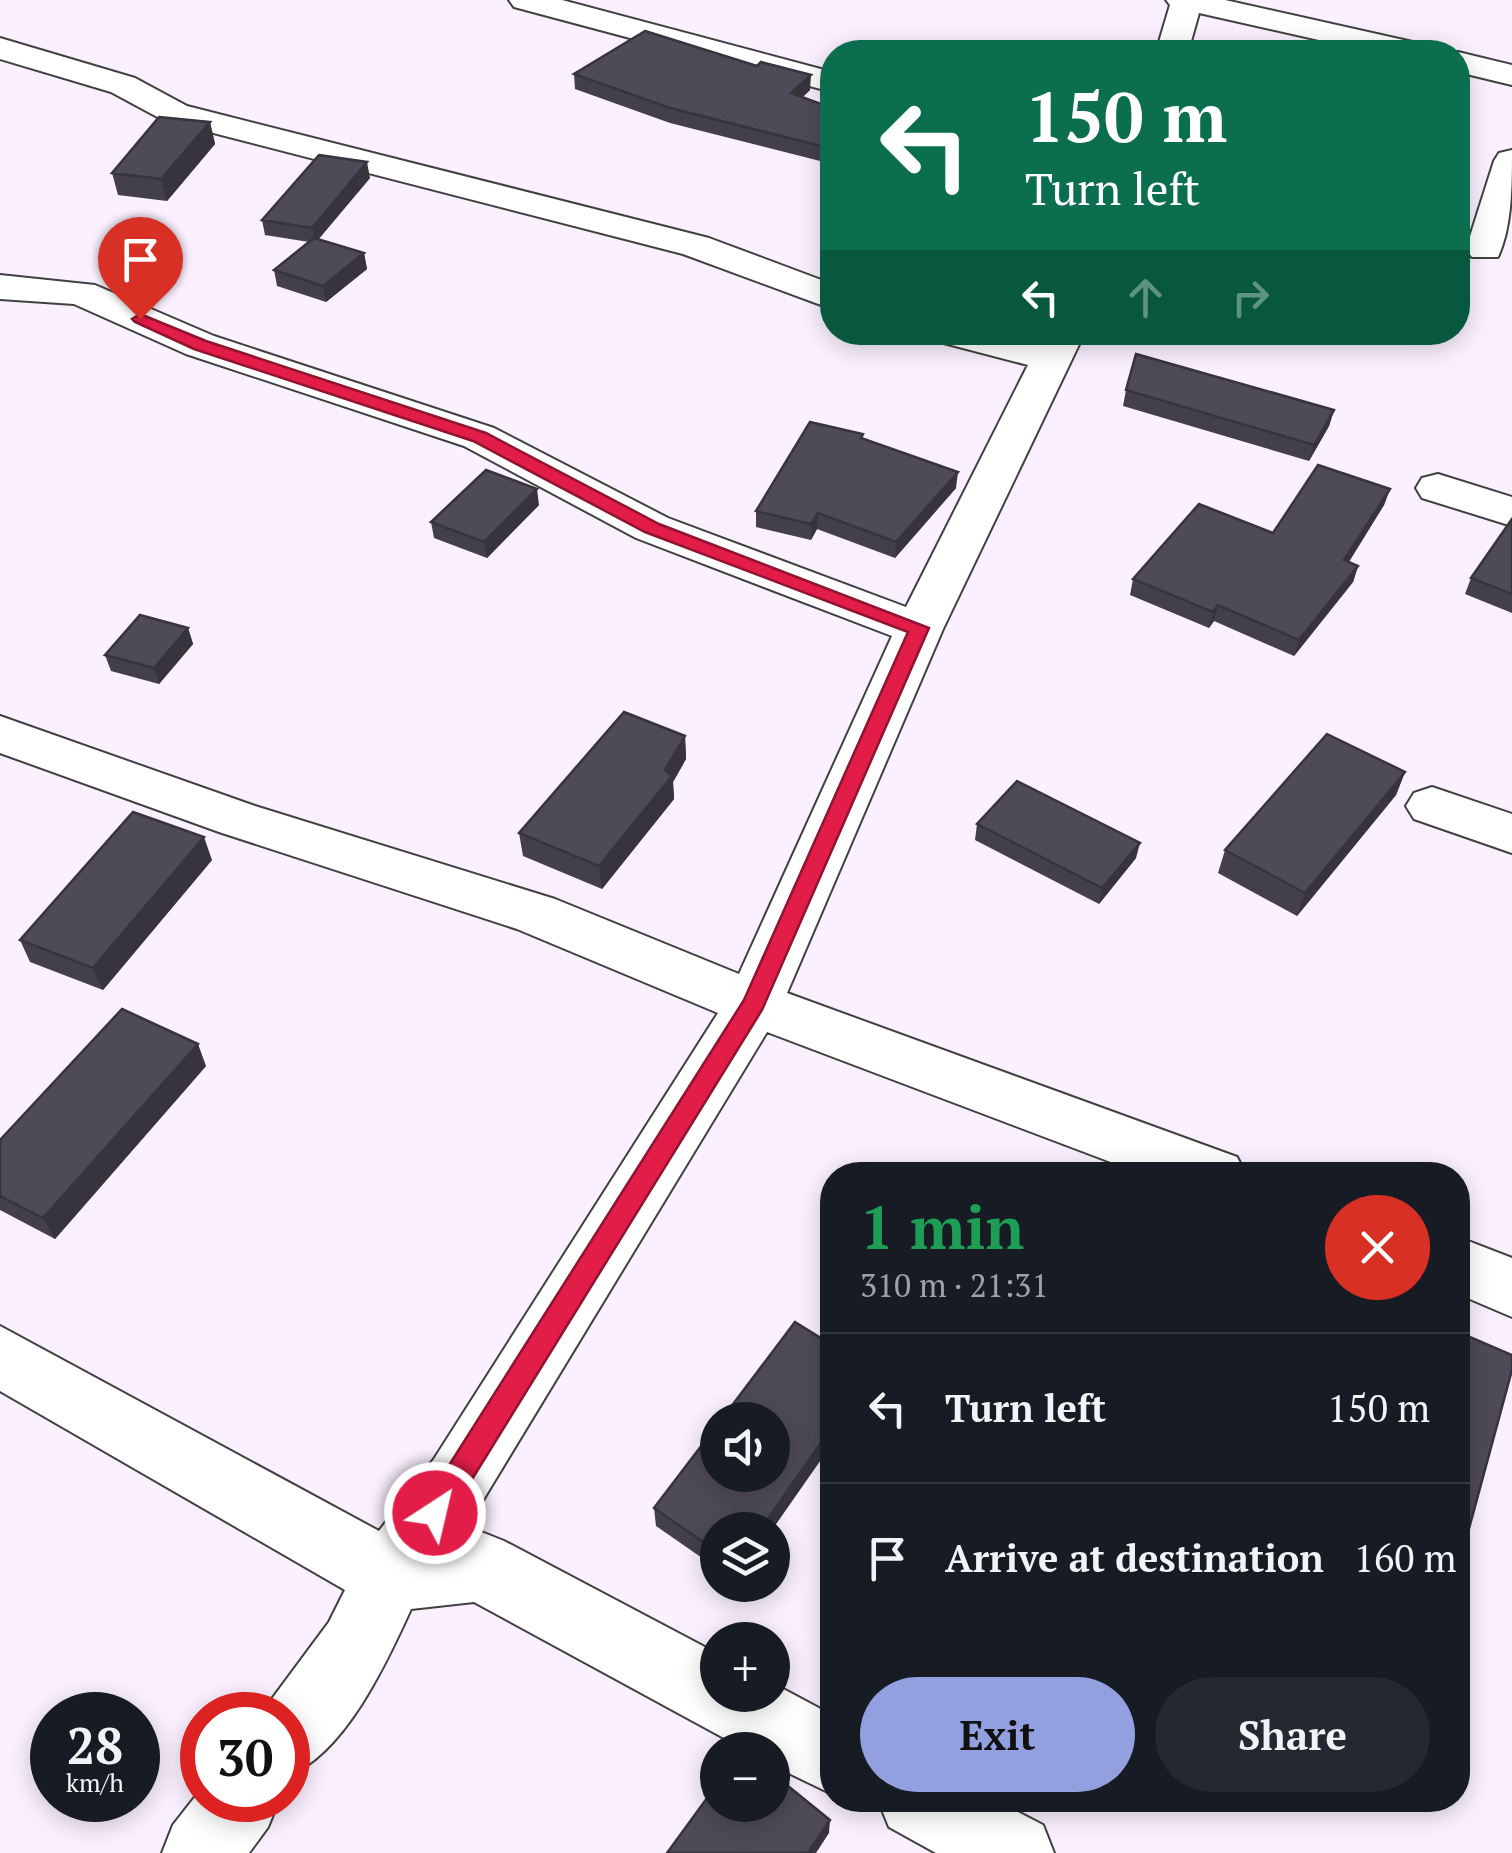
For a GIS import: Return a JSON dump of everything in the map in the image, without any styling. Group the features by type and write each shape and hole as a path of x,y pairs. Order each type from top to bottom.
{"street":[{"path":"526,0 820,79"},
{"path":"1175,40 1185,0 1361,40"},
{"path":"0,48 123,85 175,113 696,246 820,292"},
{"path":"1470,65 1512,75"},
{"path":"1485,249 1512,161"},
{"path":"0,286 81,293 200,345 479,437 652,528 920,628"},
{"path":"310,1708 355,1648 390,1576 458,1482 754,1004 920,628 1059,346"},
{"path":"1438,488 1512,512"},
{"path":"0,734 236,818 536,914 754,1004 1180,1162"},
{"path":"1432,806 1512,834"},
{"path":"1470,1270 1512,1288"},
{"path":"0,1356 390,1576 478,1566 700,1684"},
{"path":"751,1712 820,1749"},
{"path":"938,1812 1015,1853"},
{"path":"201,1853 224,1822"}],"building":[{"path":"645,31 757,66 761,62 811,75 791,93 820,104 820,146 670,108 574,74"},
{"path":"159,117 210,122 161,179 112,173"},
{"path":"319,155 367,162 312,228 262,220"},
{"path":"314,238 364,253 323,286 274,270"},
{"path":"1136,354 1334,410 1314,445 1126,390"},
{"path":"810,422 863,434 861,438 958,472 896,542 818,513 811,524 756,511"},
{"path":"1318,465 1390,489 1344,560 1358,566 1299,640 1218,605 1213,612 1133,579 1199,504 1273,533"},
{"path":"486,470 537,489 484,542 431,522"},
{"path":"1512,519 1512,594 1471,578"},
{"path":"140,615 188,628 154,668 105,655"},
{"path":"624,712 685,736 665,770 672,776 599,866 519,833"},
{"path":"1327,734 1405,772 1305,893 1225,850"},
{"path":"1017,781 1140,843 1102,888 977,824"},
{"path":"133,812 204,837 93,968 20,940"},
{"path":"122,1009 198,1044 43,1218 0,1196 0,1140"},
{"path":"795,1322 820,1338 820,1444 790,1487 790,1402 735,1402"},
{"path":"1470,1337 1512,1355 1512,1370 1470,1525"},
{"path":"700,1448 700,1492 787,1492 773,1512 700,1512 700,1540 654,1508"},
{"path":"790,1788 830,1820 808,1853 667,1853 700,1808 700,1822 790,1822"}],"route":[{"path":"140,319 200,345 479,437 652,528 920,628 754,1004 458,1482 435,1513"}]}
